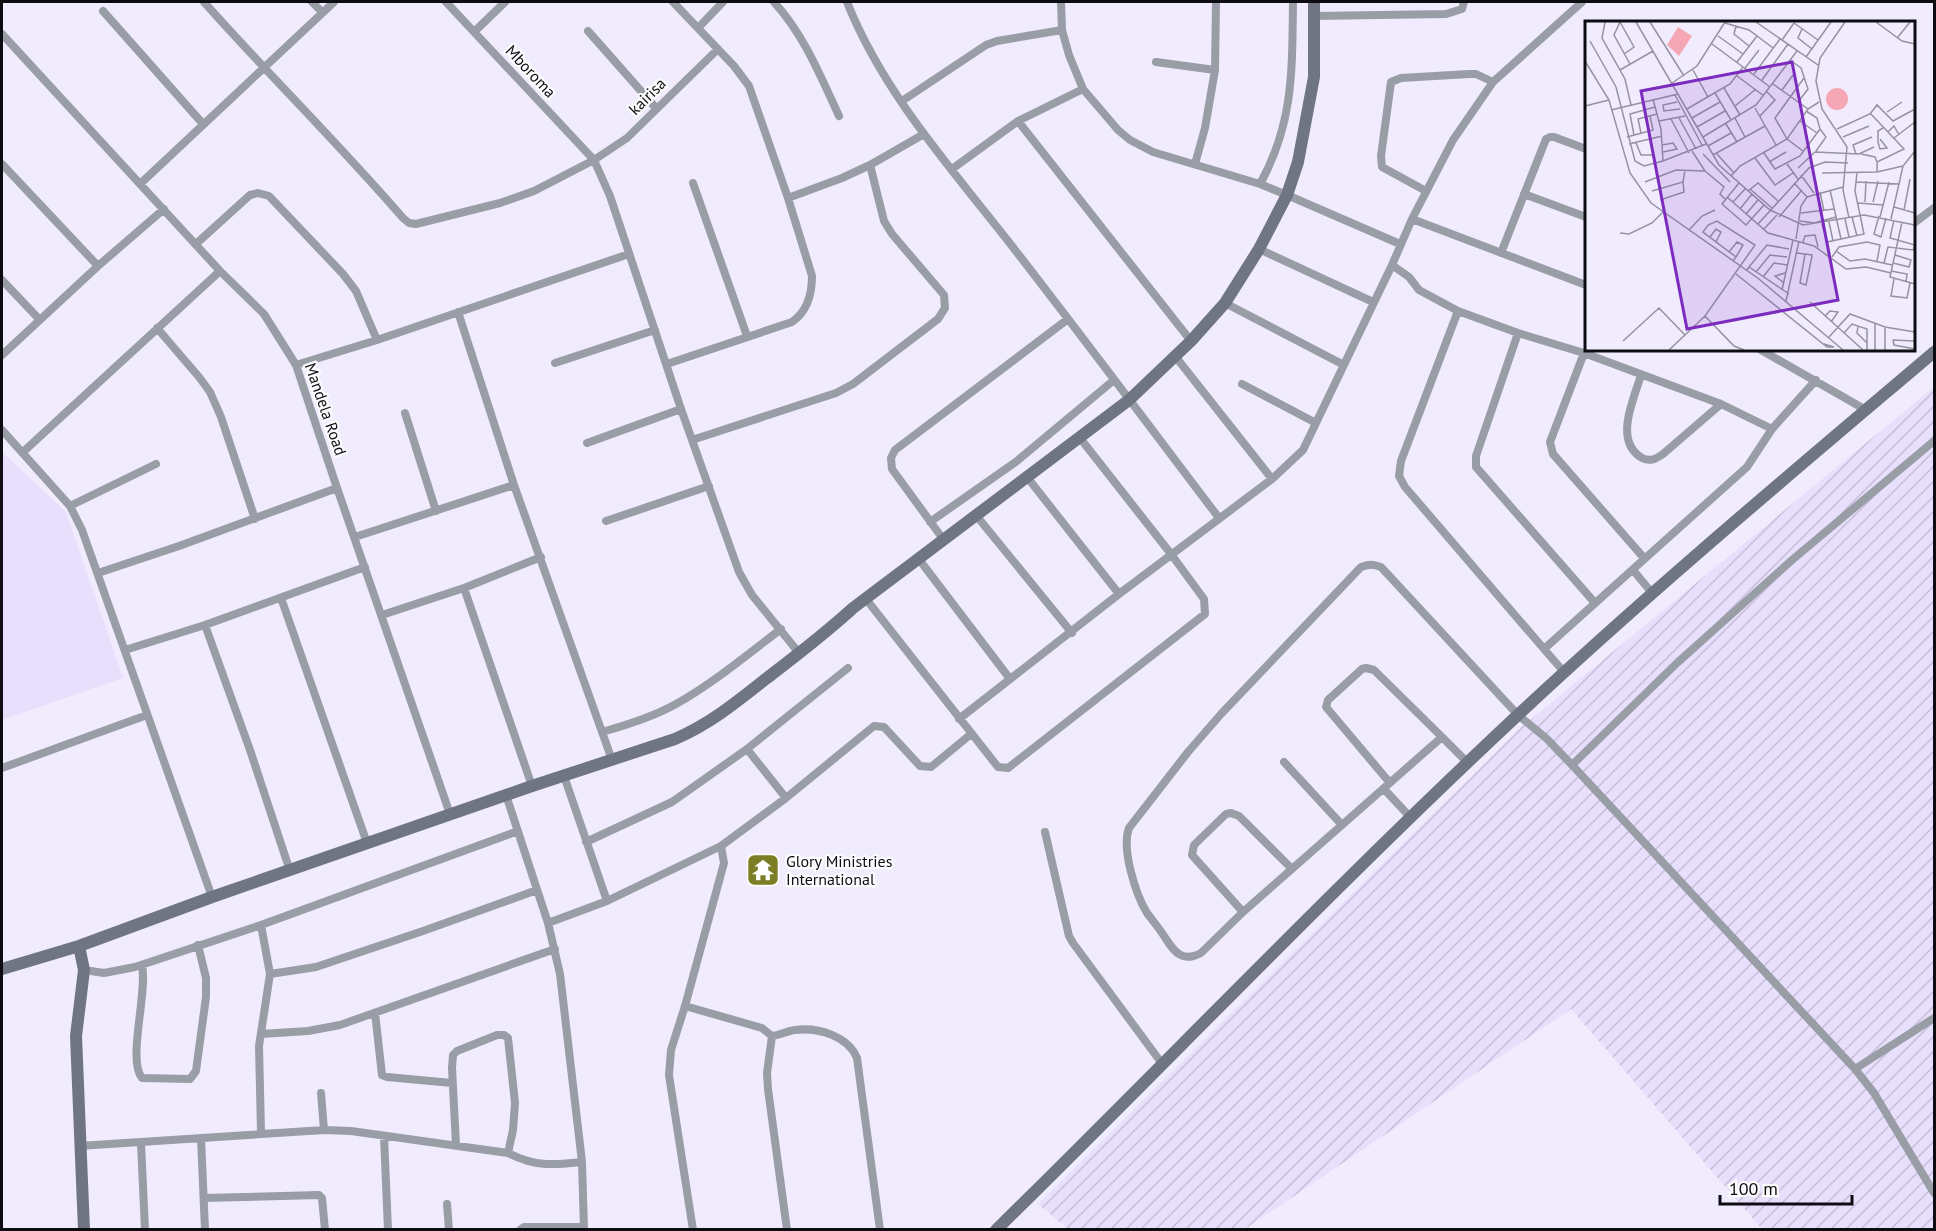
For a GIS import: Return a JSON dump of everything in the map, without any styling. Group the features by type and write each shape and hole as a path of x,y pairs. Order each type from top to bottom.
{"street":[{"path":"204,2 262,67"},
{"path":"312,2 322,12"},
{"path":"140,184 262,67 334,2"},
{"name":"Mboroma","path":"446,2 594,160 610,196 681,409 744,583 799,653"},
{"path":"475,31 506,2"},
{"path":"667,363 792,321 803,311 810,296 812,276 749,86 674,2"},
{"path":"698,28 723,2"},
{"path":"774,2 806,44 839,116"},
{"path":"847,2 871,53 924,134 1219,518"},
{"path":"1061,2 1062,30 1083,89 1130,140 1154,152 1260,184 1400,244"},
{"path":"1195,164 1215,70 1216,2"},
{"path":"1260,184 1272,163 1288,110 1292,73 1293,2"},
{"path":"2,969 79,946 450,814 675,739 717,716 975,514 1080,438 1129,399 1191,340 1225,303 1259,249 1287,195 1298,162 1314,78 1314,2"},
{"path":"1314,16 1446,14 1462,9 1464,2"},
{"path":"959,719 1171,554 1272,479 1303,450 1425,191 1453,140 1493,82 1582,2"},
{"path":"103,11 203,124"},
{"path":"902,101 986,45 1062,30"},
{"path":"588,31 656,108"},
{"name":"Mandela Road","path":"2,34 197,243 220,271 264,314 296,365 450,814"},
{"name":"kairisa","path":"262,67 409,223 423,223 501,203 534,191 594,160 627,138 718,49"},
{"path":"1156,62 1215,70"},
{"path":"1425,191 1382,167 1381,156 1391,82 1401,78 1476,74 1493,82"},
{"path":"952,170 1018,121 1083,89"},
{"path":"1018,121 1191,340"},
{"path":"788,198 870,165 924,134"},
{"path":"1501,253 1548,138 1554,137 1585,148"},
{"path":"2,164 98,266"},
{"path":"692,440 836,393 853,384 938,319 945,308 944,295 891,234 884,221 870,165"},
{"path":"693,183 747,336"},
{"path":"197,243 250,195 258,193 269,196 343,274 356,291 377,340"},
{"path":"1524,194 1585,216"},
{"path":"1915,222 1935,208"},
{"path":"2,355 39,319 164,209"},
{"path":"1412,219 1585,284"},
{"path":"1259,249 1373,302"},
{"path":"296,365 377,340 628,254"},
{"path":"1392,265 1409,277 1419,290 1458,311 1518,333 1584,353 1721,404 1772,429"},
{"path":"23,452 220,271"},
{"path":"2,280 39,319"},
{"path":"1225,303 1344,365"},
{"path":"1458,311 1401,461 1399,476 1405,487 1564,672"},
{"path":"458,312 514,484 612,760"},
{"path":"943,539 892,469 891,458 895,450 1068,319"},
{"path":"157,328 210,392 221,417 255,519"},
{"path":"555,363 655,330"},
{"path":"1518,333 1474,462 1479,471 1595,603"},
{"path":"1763,351 1866,410"},
{"path":"996,1230 1411,818 1518,715 1652,593 1935,352"},
{"path":"1584,353 1550,442 1550,448 1644,558"},
{"path":"1175,356 1272,479"},
{"path":"1641,375 1626,435 1636,453 1649,460 1656,459 1663,454 1721,404"},
{"path":"1544,649 1747,467 1772,429 1816,380"},
{"path":"930,522 1017,461 1114,381"},
{"path":"1242,384 1316,423"},
{"path":"587,443 681,409"},
{"path":"405,413 436,511"},
{"path":"2,430 70,506 82,530 212,897"},
{"path":"866,599 998,767 1008,768 1205,614 1204,599 1080,438"},
{"path":"1572,765 1677,663 1783,568 1935,441"},
{"path":"70,506 156,464"},
{"path":"1027,477 1119,594"},
{"path":"355,537 514,484"},
{"path":"606,521 709,486"},
{"path":"98,573 337,488"},
{"path":"975,514 1072,633"},
{"path":"382,615 464,588 541,557"},
{"path":"918,558 1010,679"},
{"path":"1442,737 1243,912 1201,953 1194,957 1184,956 1175,951 1146,912 1129,859 1127,834 1129,828 1188,752 1221,714 1361,567 1370,563 1381,567 1518,715 1546,738 1572,765 1855,1069 1874,1093 1935,1193"},
{"path":"124,650 205,625 365,567"},
{"path":"1633,570 1652,593"},
{"path":"464,588 532,786"},
{"path":"281,598 368,843"},
{"path":"205,625 290,871"},
{"path":"602,732 674,705 702,688 781,629"},
{"path":"586,842 672,802 747,748 848,668"},
{"path":"1411,818 1326,707 1328,700 1366,668 1374,670 1468,763"},
{"path":"2,768 147,715"},
{"path":"548,923 607,901 721,846 786,798 874,726 884,727 924,768 931,767 971,734"},
{"path":"747,748 786,798"},
{"path":"1284,762 1342,825"},
{"path":"564,776 607,901"},
{"path":"506,795 555,949 571,1058 582,1162 584,1228 524,1227 520,1230"},
{"path":"1243,912 1192,855 1194,845 1226,814 1239,816 1292,869"},
{"path":"84,970 104,974 142,965 261,925 518,831"},
{"path":"1045,832 1069,936 1163,1065"},
{"path":"693,1230 669,1075 671,1050 724,863 721,846"},
{"path":"270,974 316,967 537,890"},
{"path":"261,925 270,974 259,1063 261,1132"},
{"path":"142,965 143,991 136,1057 140,1075 142,1078 190,1079 196,1071 206,997 206,978 198,945"},
{"path":"79,946 84,970 76,1036 84,1230"},
{"path":"261,1034 323,1029 375,1013 555,949"},
{"path":"685,1006 762,1028 772,1036"},
{"path":"375,1013 382,1075 452,1083"},
{"path":"1855,1069 1935,1018"},
{"path":"772,1036 795,1030 813,1030 846,1041 853,1048 857,1058 880,1230"},
{"path":"456,1145 452,1083 454,1053 497,1035 507,1035 515,1103 508,1154"},
{"path":"772,1036 767,1073 768,1089 787,1230"},
{"path":"321,1094 324,1130"},
{"path":"79,1146 261,1132 324,1130 456,1145 508,1154 542,1165 582,1162"},
{"path":"384,1136 388,1230"},
{"path":"201,1138 205,1230"},
{"path":"141,1143 145,1230"},
{"path":"204,1198 319,1195 322,1198 325,1230"},
{"path":"447,1204 449,1230"}],"shaded area":[{"path":"1934,387 1934,1229 1762,1229 1571,1009 1245,1229 1068,1229 1038,1204 1519,729"},
{"path":"2,452 66,512 123,678 2,720"}],"place":[{"name":"Glory Ministries International","path":"763,870"}]}
